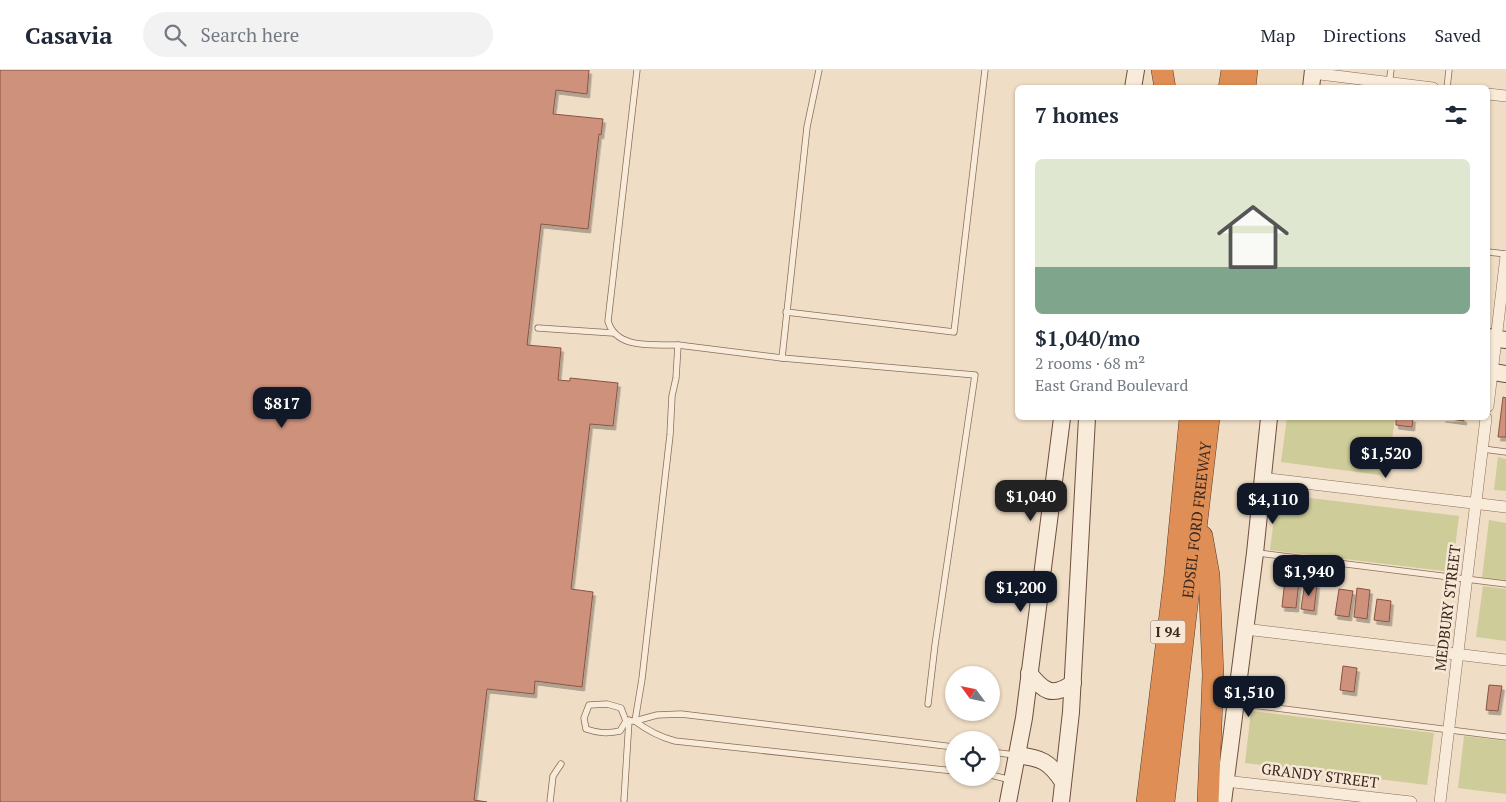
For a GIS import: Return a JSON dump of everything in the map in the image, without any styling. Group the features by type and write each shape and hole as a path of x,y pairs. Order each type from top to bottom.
{"highway":[{"path":"1162,70 1164,85"},
{"name":"EDSEL FORD FREEWAY","path":"1147,802 1175,574 1190,420"},
{"name":"EDSEL FORD FREEWAY","path":"1164,802 1209,420"},
{"path":"1198,513 1209,575 1212,675 1208,802"}],"main road":[{"path":"1134,85 1136,70"},
{"path":"1008,802 1029,673 1052,483 1062,420"},
{"path":"1061,802 1072,683 1088,420"},
{"path":"1222,802 1255,553 1269,420"},
{"path":"1029,673 1036,682 1048,691 1059,691 1072,683"},
{"path":"1017,755 1042,760 1056,770 1064,782"}],"street":[{"path":"1312,77 1389,85"},
{"path":"1490,94 1506,96"},
{"path":"1490,396 1495,372 1496,338 1506,255"},
{"name":"MEDBURY STREET","path":"1440,802 1486,420"},
{"path":"1262,478 1506,507"},
{"path":"1245,629 1506,660"},
{"name":"GRANDY STREET","path":"1225,780 1411,802"}],"lane":[{"path":"613,333 608,321 637,70"},
{"path":"782,358 807,127 819,70"},
{"path":"786,312 954,332 985,70"},
{"path":"1389,85 1391,70"},
{"path":"1447,85 1449,70"},
{"path":"1490,252 1506,255"},
{"path":"538,328 613,333 627,342 678,345 782,358 975,375 936,637 928,704"},
{"path":"624,800 630,721 642,679 670,435 678,345"},
{"path":"1483,449 1506,452"},
{"path":"1255,553 1506,584"},
{"path":"1235,703 1506,737"},
{"path":"945,746 681,714 657,715 630,721 620,731 610,734 597,733 586,729 584,718 589,705 607,704 621,708 630,721 649,732 675,741 945,770"},
{"path":"1000,753 1017,755"},
{"path":"550,802 552,776 561,764"},
{"path":"1000,778 1012,781"}],"shaded area":[{"path":"1287,420 1395,420 1387,476 1281,462"},
{"path":"1498,457 1506,459 1506,491 1494,490"},
{"path":"1277,494 1459,516 1452,572 1270,550"},
{"path":"1489,520 1506,523 1506,581 1482,578"},
{"path":"1483,586 1506,589 1506,641 1476,637"},
{"path":"1251,711 1434,733 1427,785 1245,763"},
{"path":"1464,736 1506,741 1506,794 1458,788"}],"building":[{"path":"0,70 589,70 587,94 556,90 553,114 603,119 601,135 599,134 588,229 541,224 527,345 561,348 558,380 570,381 570,378 618,383 613,426 590,424 571,589 593,592 582,687 535,681 534,694 487,689 474,800 487,802 0,802"},
{"path":"1503,397 1506,398 1506,437 1498,437"},
{"path":"1396,420 1413,420 1412,427 1396,425"},
{"path":"1285,579 1299,581 1296,608 1282,607"},
{"path":"1305,582 1317,584 1314,611 1301,609"},
{"path":"1357,588 1370,590 1367,619 1354,617"},
{"path":"1339,589 1353,591 1349,617 1335,615"},
{"path":"1377,599 1391,601 1389,622 1374,620"},
{"path":"1343,666 1357,668 1354,692 1340,690"},
{"path":"1489,685 1502,686 1498,711 1486,710"}]}
